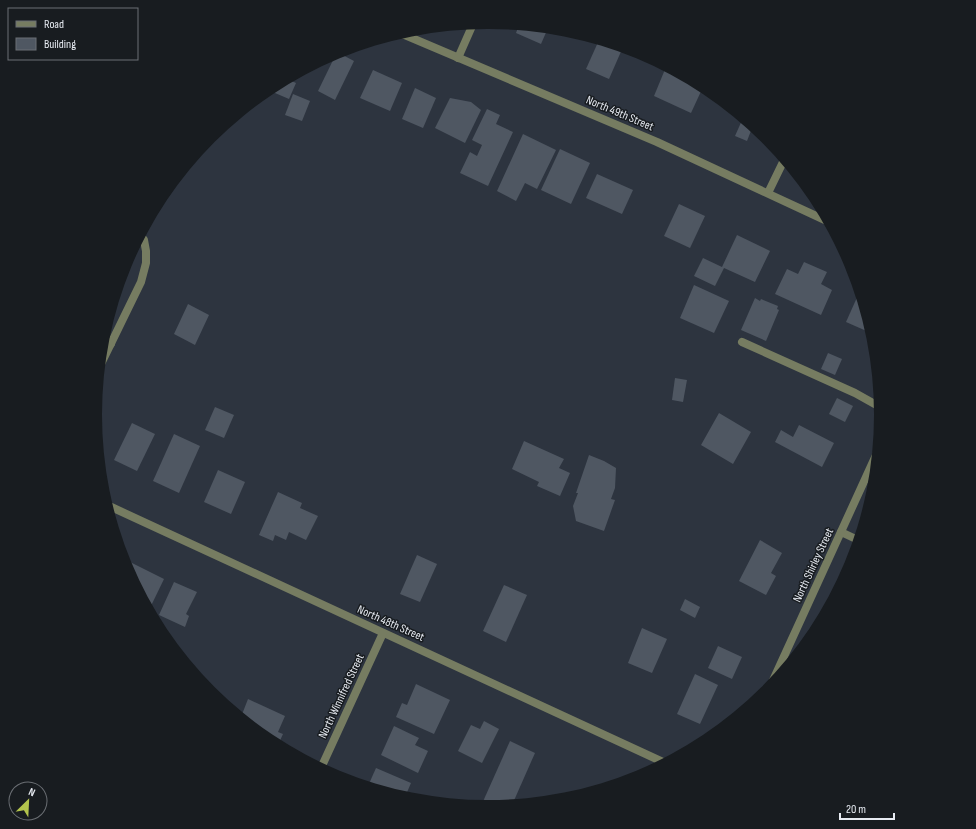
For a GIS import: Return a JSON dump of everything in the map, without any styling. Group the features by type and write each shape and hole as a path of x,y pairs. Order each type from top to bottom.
{"street":[{"path":"458,58 470,30"},
{"name":"North 49th Street","path":"409,37 657,142 819,217"},
{"path":"768,193 782,165"},
{"path":"108,349 141,282 146,263 146,251 143,242"},
{"path":"742,342 855,393 874,403"},
{"name":"North Shirley Street","path":"788,657 869,470"},
{"name":"North 48th Street","path":"115,509 659,760"},
{"path":"841,532 853,538"},
{"name":"North Winnifred Street","path":"323,763 383,633"}],"building":[{"path":"517,30 546,33 541,44 516,33"},
{"path":"597,45 621,52 609,79 586,69"},
{"path":"345,56 354,61 335,100 318,91 332,62"},
{"path":"373,70 402,83 390,111 360,98"},
{"path":"664,72 700,93 691,113 654,96"},
{"path":"294,82 296,83 289,99 275,93"},
{"path":"415,88 436,98 423,128 402,119"},
{"path":"293,94 310,101 302,121 285,115"},
{"path":"450,98 471,102 481,110 465,143 435,128"},
{"path":"487,109 500,115 496,124 513,132 488,186 460,173 470,152 477,156 482,145 472,140"},
{"path":"740,124 750,132 747,141 735,136"},
{"path":"523,134 556,150 537,189 525,183 516,201 497,191"},
{"path":"560,149 590,163 571,204 541,190"},
{"path":"597,174 633,190 622,214 586,198"},
{"path":"679,204 705,216 690,248 664,236"},
{"path":"737,235 770,251 755,282 724,268 715,286 694,276 703,258 722,267"},
{"path":"804,262 827,272 821,284 832,290 821,315 775,294 787,269 798,274"},
{"path":"694,285 729,301 714,333 680,318"},
{"path":"755,298 778,306 777,309 779,310 766,341 741,330"},
{"path":"856,300 864,330 846,322"},
{"path":"188,304 209,315 195,345 174,334"},
{"path":"828,353 842,359 835,375 821,369"},
{"path":"675,378 687,380 683,402 672,400"},
{"path":"837,398 853,406 845,422 829,414"},
{"path":"215,407 234,415 224,438 205,430"},
{"path":"719,413 751,432 733,464 701,445"},
{"path":"132,423 155,434 137,471 114,460"},
{"path":"799,425 834,443 822,467 775,442 781,430 793,437"},
{"path":"174,434 200,446 179,493 153,481"},
{"path":"524,441 564,459 559,468 570,473 560,496 537,486 539,482 512,469"},
{"path":"589,455 616,468 615,488 611,499 615,500 604,531 576,521 573,506"},
{"path":"218,470 245,482 231,514 204,502"},
{"path":"278,492 302,503 300,508 318,516 306,540 289,532 286,540 275,535 273,541 259,535"},
{"path":"760,540 782,553 771,573 776,576 766,595 739,581"},
{"path":"417,555 437,564 420,602 400,594"},
{"path":"133,563 164,579 152,604"},
{"path":"174,582 197,592 186,614 189,616 185,627 159,615"},
{"path":"504,585 527,595 506,642 483,631"},
{"path":"685,599 700,607 695,618 680,610"},
{"path":"642,628 667,639 652,673 628,663"},
{"path":"718,646 742,657 732,679 708,668"},
{"path":"695,674 718,685 700,724 677,714"},
{"path":"416,684 450,700 434,734 396,717 402,703 407,705"},
{"path":"248,699 285,716 278,732 283,734 281,739 253,720 243,712"},
{"path":"484,721 499,729 482,763 458,751 471,725 480,729"},
{"path":"394,726 419,738 415,745 428,751 418,773 381,755"},
{"path":"510,741 535,753 515,799 484,800"},
{"path":"376,768 411,783 407,792 370,782"}]}
